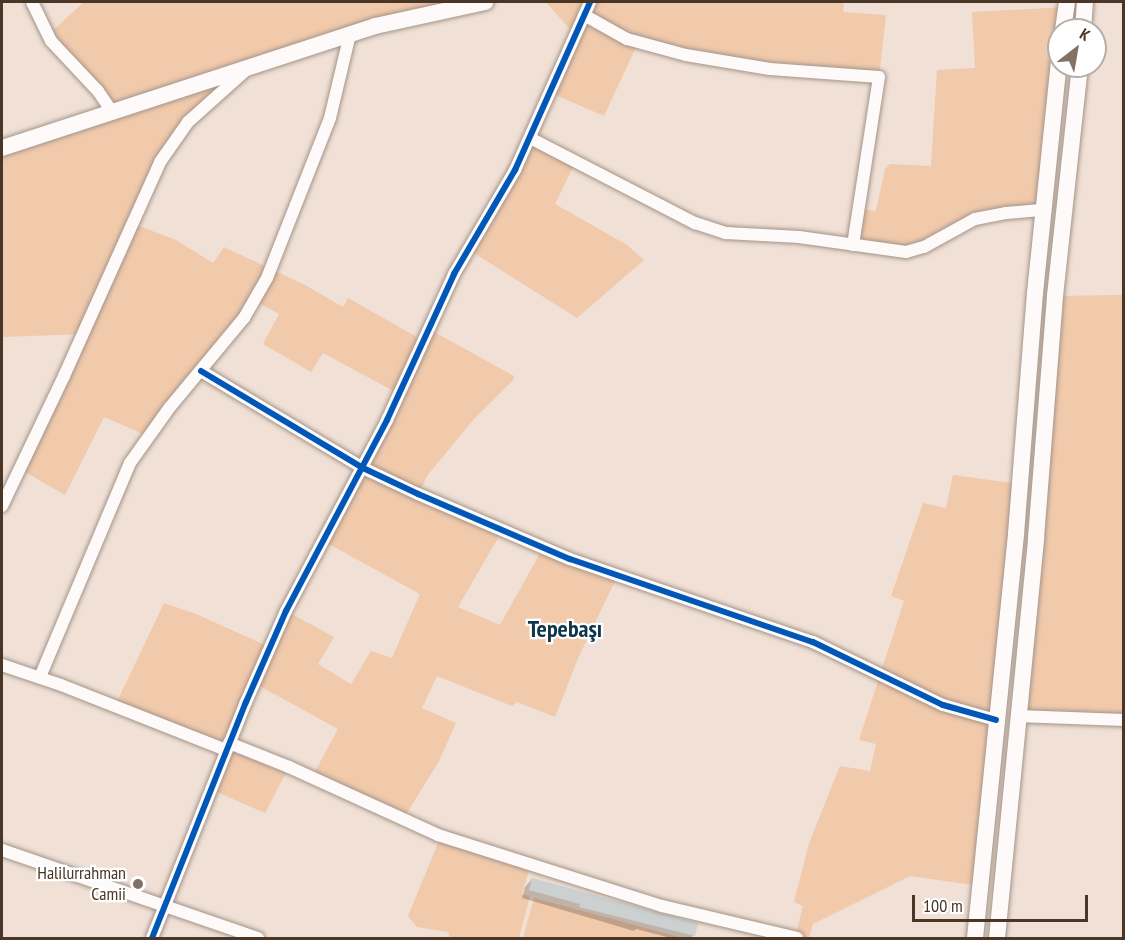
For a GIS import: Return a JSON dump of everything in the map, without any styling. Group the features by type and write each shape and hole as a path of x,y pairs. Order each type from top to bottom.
{"main road":[{"path":"2,148 350,34 404,19 485,2"},
{"path":"1065,18 1067,2"},
{"path":"1084,18 1085,2"},
{"path":"975,939 1016,534 1057,78"},
{"path":"997,939 1037,527 1055,296 1079,78"}],"street":[{"path":"32,2 51,41 98,91 113,112"},
{"path":"152,939 228,747 286,611 363,468 439,303 500,199 530,138 590,2"},
{"path":"584,15 627,39 686,55 770,69 879,77 853,244"},
{"path":"40,677 130,463 170,407 244,318 270,269 330,118 350,34"},
{"path":"2,506 64,376 164,155 188,122 248,68"},
{"path":"530,138 708,228 726,233 799,237 906,252 924,247 975,219 1044,210"},
{"path":"201,371 363,468 561,555 783,631 850,659 944,705 996,720"},
{"path":"2,665 228,747 289,766 438,835 748,934 797,939"},
{"path":"1017,716 1124,720"},
{"path":"2,850 258,939"}],"shaded area":[{"path":"84,2 476,2 248,68 188,122 134,224 176,240 213,263 224,247 305,285 343,307 348,298 422,340 427,328 514,376 514,379 474,419 427,476 419,494 502,531 458,607 500,625 543,548 618,575 579,656 555,717 517,702 512,706 437,676 422,708 456,723 439,761 402,821 312,777 338,729 254,683 229,743 289,767 265,813 210,789 226,751 115,706 164,603 196,614 269,647 286,611 334,637 318,664 351,684 371,651 392,658 420,594 323,541 399,394 323,353 311,372 263,344 279,314 255,301 148,436 104,417 65,495 20,469 83,334 2,337 2,148 113,112 48,35"},
{"path":"546,2 844,2 843,12 886,15 879,77 812,72 638,43 604,116 551,93 576,36"},
{"path":"1066,7 1063,18 1047,18 1047,78 1057,78 1044,210 986,216 924,247 853,245 859,209 876,211 885,169 890,164 931,166 937,70 975,68 972,12"},
{"path":"530,138 576,161 555,204 627,245 644,260 577,318 469,250"},
{"path":"1123,295 1123,720 1017,716 1055,296"},
{"path":"953,475 1020,484 980,886 910,876 813,924 809,938 795,938 803,906 794,902 809,843 840,766 870,771 876,744 859,740 904,601 891,596 923,503 946,508"},
{"path":"441,836 531,863 522,894 530,896 519,938 450,938 448,932 417,927 408,916"},
{"path":"534,898 683,938 523,938"}],"building":[{"path":"532,878 698,923 695,936 579,907 580,904 529,890"}],"cycle path":[{"path":"152,938 246,702 286,611 387,420 454,274 515,170 590,2"},
{"path":"201,371 363,468 418,494 570,559 813,642 943,705 996,720"}],"place":[{"name":"Halilurrahman Camii","path":"138,884"}],"district":[{"name":"Tepebaşı","path":"565,629"}]}
